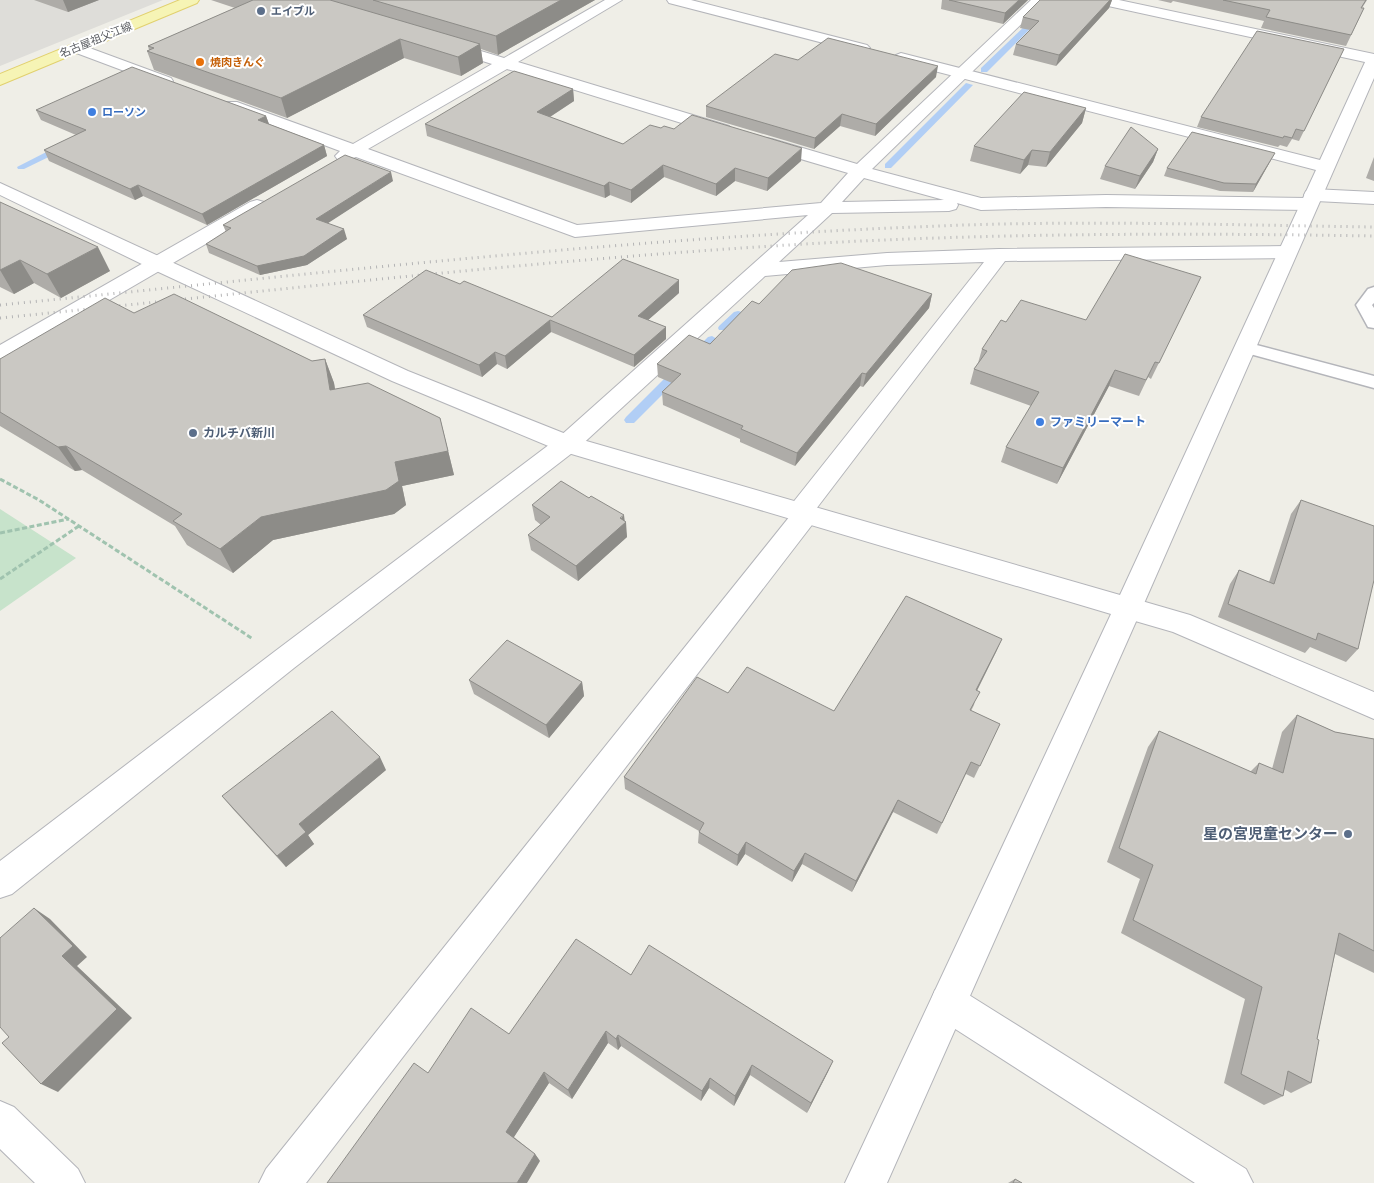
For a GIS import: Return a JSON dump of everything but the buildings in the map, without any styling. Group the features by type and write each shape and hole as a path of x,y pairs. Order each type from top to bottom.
{"main road":[{"name":"名古屋祖父江線","path":"0,80 192,0"}],"street":[{"path":"329,165 616,0"},
{"path":"674,0 1326,167"},
{"path":"0,882 284,660 567,444 827,208 860,172 1038,0"},
{"path":"866,1183 1128,608 1374,59 1099,0"},
{"path":"436,42 860,172 981,204"},
{"path":"76,48 182,87"},
{"path":"218,100 575,231 827,208 1106,201 1374,198"},
{"path":"0,188 157,264 400,376 567,444 1180,623 1374,706"},
{"path":"0,354 269,199"},
{"path":"759,270 887,259 999,255 1287,252"},
{"path":"280,1183 804,513 999,255"},
{"path":"948,1003 1232,1183"},
{"path":"0,1121 64,1183"}],"lane":[{"path":"1374,292 1364,305 1374,323"},
{"path":"1245,347 1374,382"}],"path":[{"path":"0,480 39,500 69,519 284,660"},
{"path":"0,533 69,519"},
{"path":"0,579 79,526"}],"shaded area":[{"path":"0,0 163,0 0,66"}],"green space":[{"path":"0,509 76,558 0,611"}],"waterway":[{"path":"984,70 1056,0"},
{"path":"888,166 969,85"},
{"path":"21,167 62,147"},
{"path":"723,328 738,314"},
{"path":"695,356 712,339"},
{"path":"630,420 678,372"}],"railway":[{"path":"0,305 468,258 703,239 820,232 1047,223 1374,227"},
{"path":"0,318 525,265 736,248 908,239 1108,234 1374,236"}],"place":[{"name":"エイブル","path":"261,11"},
{"name":"焼肉きんぐ","path":"200,62"},
{"name":"ローソン","path":"92,112"},
{"name":"ファミリーマート","path":"1040,422"},
{"name":"カルチバ新川","path":"193,433"},
{"name":"星の宮児童センター","path":"1348,834"}]}
